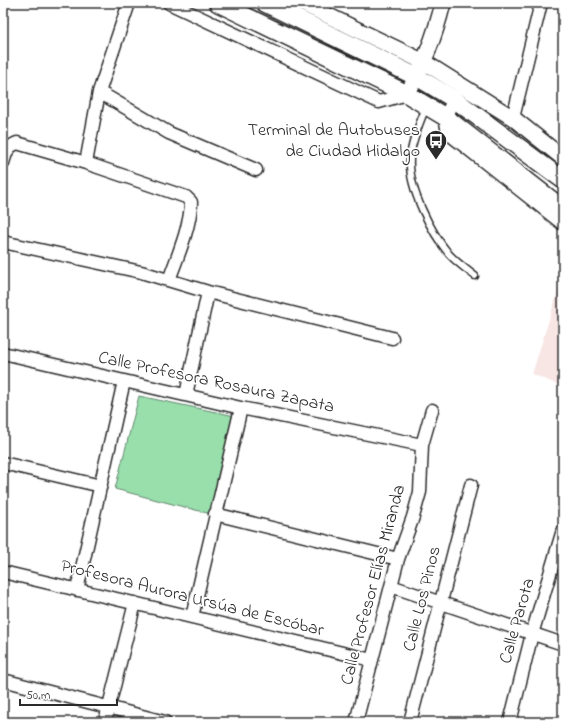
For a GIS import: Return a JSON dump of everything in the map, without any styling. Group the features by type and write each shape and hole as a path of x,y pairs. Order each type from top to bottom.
{"main road":[{"path":"218,3 407,94 426,105 446,117 563,208"},
{"path":"265,3 420,69 454,99 563,180"}],"street":[{"path":"86,163 99,92 129,3"},
{"path":"169,3 379,102 407,94 420,69 437,29 443,3"},
{"path":"302,3 420,69 513,118 563,158"},
{"path":"513,118 541,3"},
{"path":"99,92 170,133 256,170"},
{"path":"454,99 446,117 448,133 563,224"},
{"path":"3,163 10,146 17,143 86,163 186,196 191,202 191,210 183,241 169,280"},
{"path":"3,242 140,272 208,292 392,338"},
{"path":"186,395 208,292"},
{"name":"Calle Profesora Rosaura Zapata","path":"3,353 241,408 422,445"},
{"path":"77,590 124,381"},
{"path":"192,617 241,408"},
{"name":"Calle Profesor Elías Miranda","path":"356,722 398,559 420,492 422,445 432,410"},
{"path":"3,463 101,486"},
{"name":"Calle Los Pinos","path":"410,722 471,485"},
{"path":"215,514 398,559"},
{"name":"Calle Parota","path":"510,722 532,634 563,530"},
{"name":"Profesora Aurora Ursúa de Escóbar","path":"3,572 372,660"},
{"path":"391,586 563,644"},
{"path":"105,722 135,603"},
{"path":"3,680 165,722"}],"lane":[{"path":"426,105 410,158 410,174 432,230 450,254 475,276"}],"shaded area":[{"path":"563,275 563,387 532,374"}],"green space":[{"path":"139,396 235,416 211,514 115,489"}],"place":[{"name":"Terminal de Autobuses de Ciudad Hidalgo","path":"436,160"}]}
